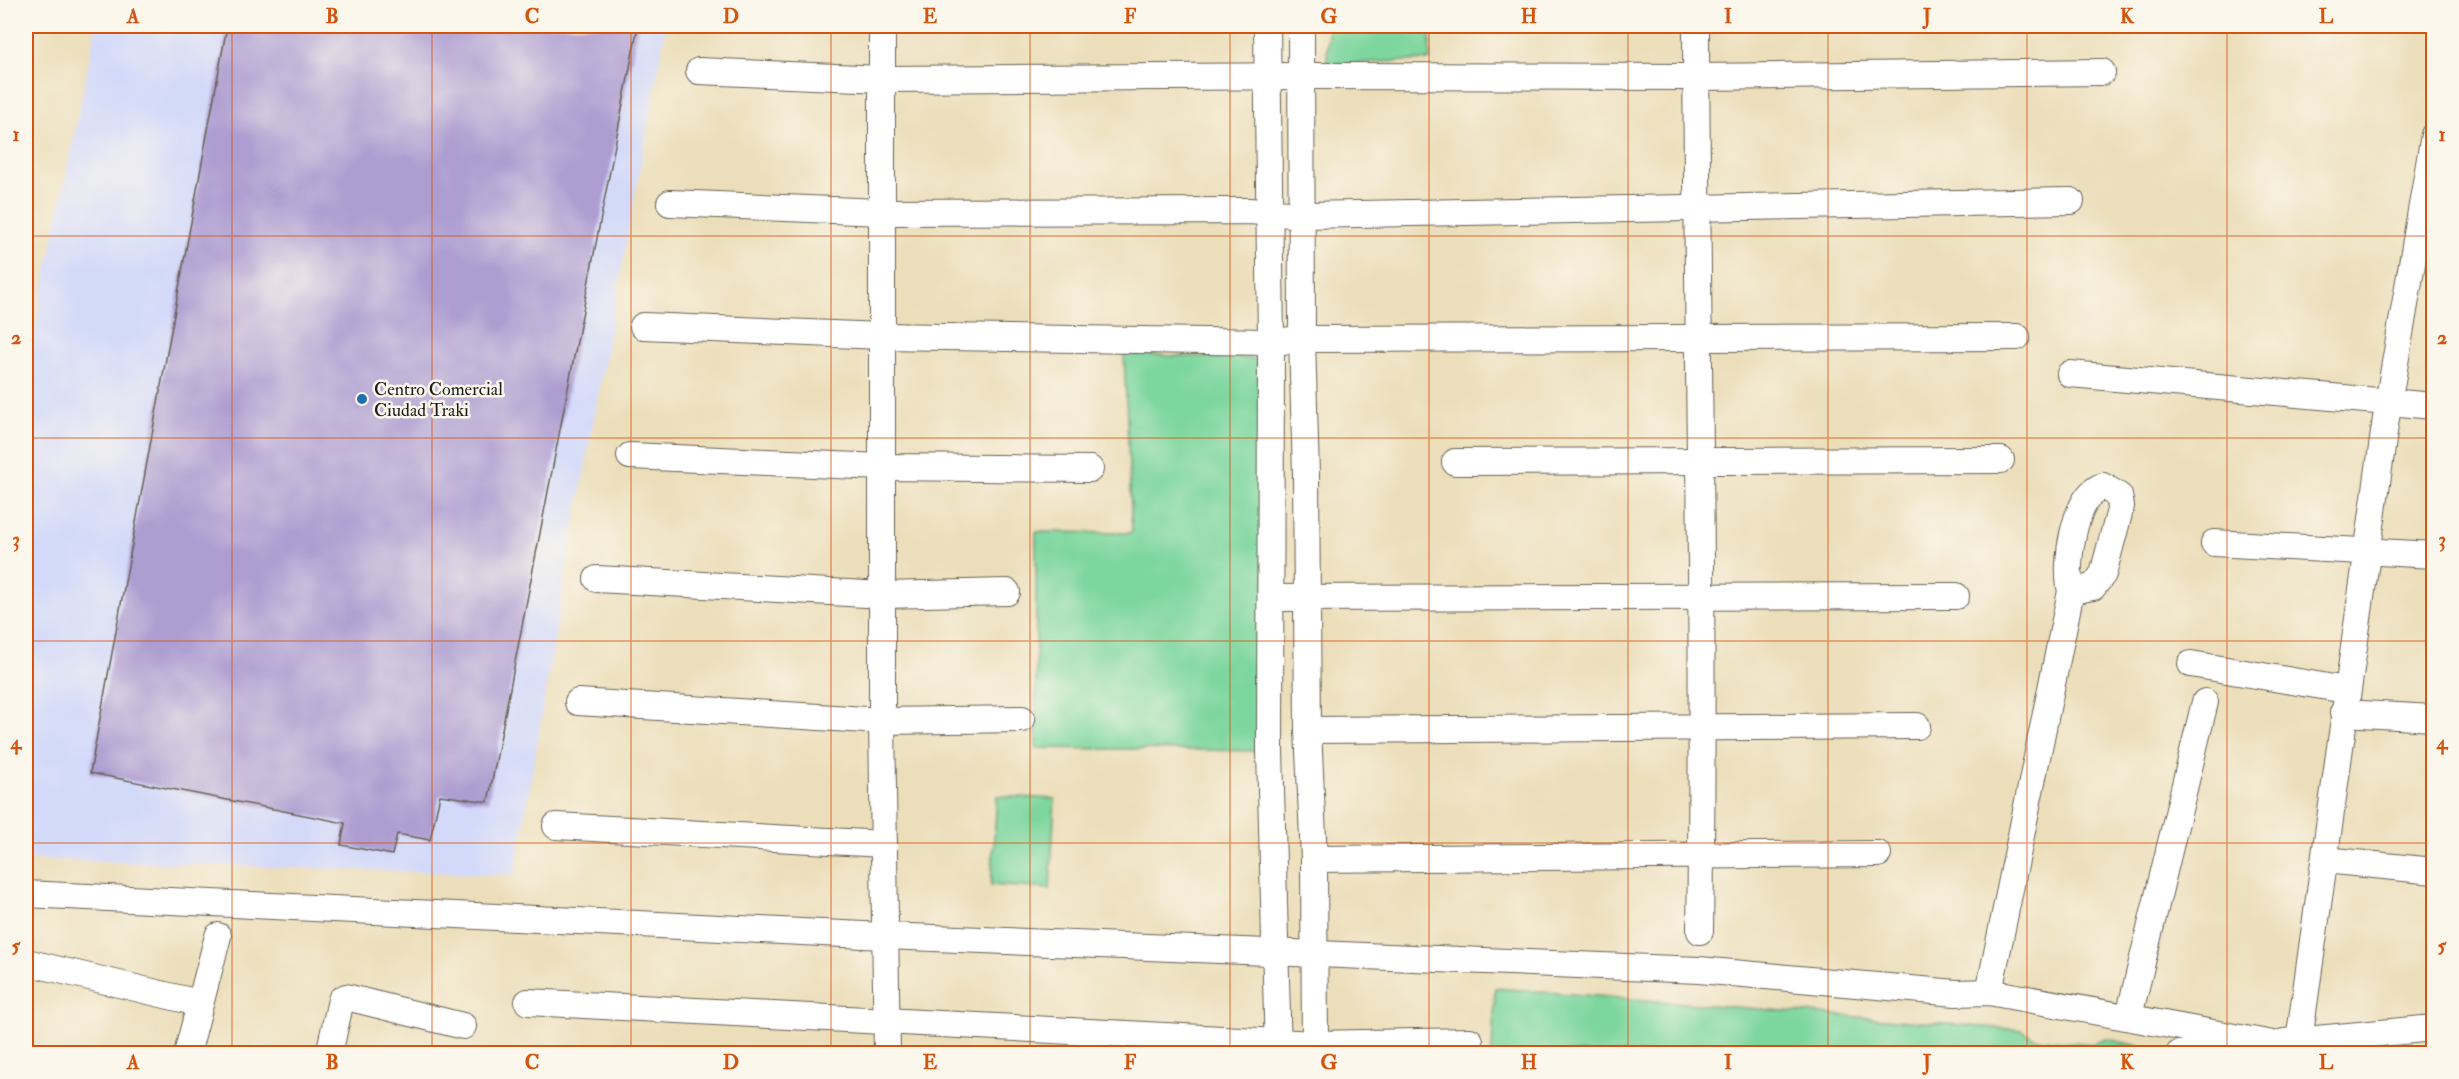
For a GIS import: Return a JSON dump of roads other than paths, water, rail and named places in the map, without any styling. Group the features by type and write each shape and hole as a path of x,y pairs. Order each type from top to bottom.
{"street":[{"path":"882,26 880,212 882,721 887,1053"},
{"path":"1267,26 1271,342 1270,751 1277,952 1277,1048"},
{"path":"1302,26 1302,339 1308,598 1308,730 1314,858 1314,1049"},
{"path":"1696,26 1701,462 1700,931"},
{"path":"699,71 882,79 1302,76 1696,77 2102,72"},
{"path":"2299,1041 2388,404 2423,250 2433,135"},
{"path":"670,203 880,212 1270,212 1303,215 2071,201"},
{"path":"644,326 881,336 1271,342 1302,339 2017,337"},
{"path":"2070,374 2388,404 2433,406"},
{"path":"630,456 882,467 1090,469"},
{"path":"1455,462 2001,460"},
{"path":"2214,543 2433,555"},
{"path":"597,579 883,595 1007,592"},
{"path":"1989,992 2071,591"},
{"path":"1270,598 1956,596"},
{"path":"2191,664 2345,701 2433,718"},
{"path":"578,702 882,721 1022,719"},
{"path":"2129,1016 2205,702"},
{"path":"1308,730 1917,726"},
{"path":"556,826 884,844"},
{"path":"1314,858 1878,854"},
{"path":"2325,860 2433,871"},
{"path":"26,894 885,936 1699,970 1956,993 1989,992 2273,1044"},
{"path":"187,1053 218,936"},
{"path":"26,962 199,1004"},
{"path":"328,1053 343,997 464,1026"},
{"path":"528,1002 886,1022 1277,1048 1314,1049 1470,1041"},
{"path":"2179,1053 2299,1041 2378,1044 2433,1028"}],"place":[{"name":"Centro Comercial Ciudad Traki","path":"362,399"}]}
